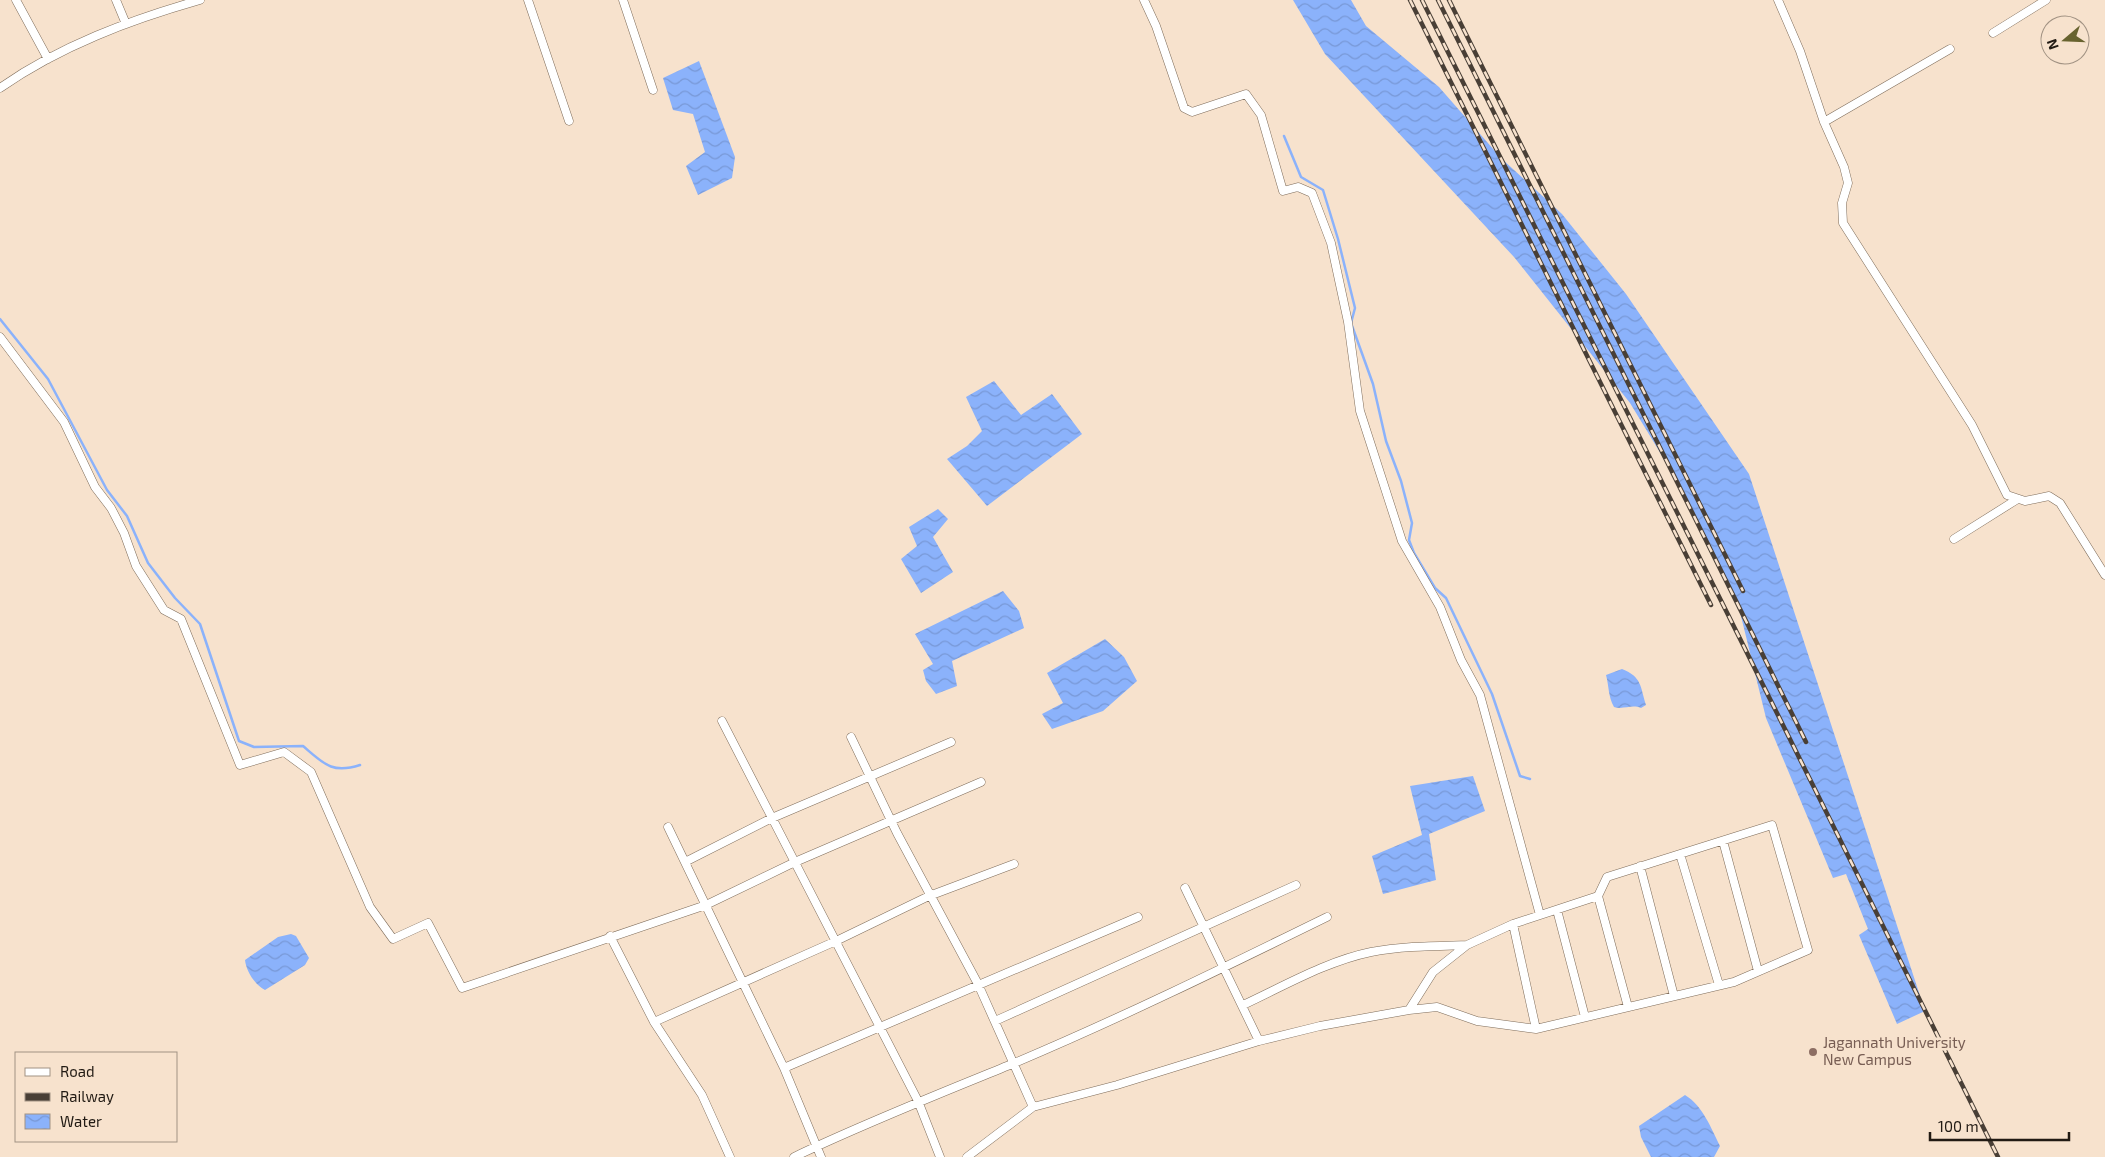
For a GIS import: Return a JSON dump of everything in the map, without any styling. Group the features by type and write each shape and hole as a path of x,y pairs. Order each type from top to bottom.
{"street":[{"path":"16,0 48,59"},
{"path":"116,0 126,24"},
{"path":"0,88 24,71 126,24 200,0"},
{"path":"528,0 568,121"},
{"path":"623,0 653,90"},
{"path":"1144,0 1156,26 1184,108 1192,112 1246,94 1261,115 1282,191 1298,187 1312,193 1331,243 1348,322 1360,411 1402,541 1440,607 1461,660 1480,695 1540,915"},
{"path":"1778,0 1800,51 1824,122 1844,167 1848,183 1842,203 1843,223 1972,425 2008,495 2016,500 2025,501 2049,496 2060,503 2105,575"},
{"path":"1993,33 2046,0"},
{"path":"1824,122 1950,49"},
{"path":"0,337 64,422 95,487 112,508 124,532 136,566 164,610 180,619 240,765 284,752 311,772 370,907 393,939 428,923 462,988 610,936 706,905 795,862 981,782"},
{"path":"1954,538 2016,500"},
{"path":"722,721 918,1101 940,1157"},
{"path":"851,737 929,896 978,984 1033,1107"},
{"path":"685,862 772,818 951,742"},
{"path":"967,1157 1033,1107 1135,1080 1259,1041 1320,1026 1409,1010 1437,1007 1477,1021 1536,1029 1585,1017 1628,1007 1719,985 1758,971 1808,950 1772,825 1607,877 1598,896 1628,1007"},
{"path":"668,827 784,1068 821,1157"},
{"path":"1723,841 1758,971"},
{"path":"1680,854 1719,985"},
{"path":"654,1022 836,941 929,896 1014,864"},
{"path":"1640,866 1674,996"},
{"path":"995,1021 1203,925 1296,886"},
{"path":"1185,888 1259,1041"},
{"path":"1409,1010 1433,972 1468,946 1512,924 1598,896"},
{"path":"1557,910 1585,1017"},
{"path":"784,1068 1138,917"},
{"path":"794,1157 918,1101 1013,1063 1224,968 1327,917"},
{"path":"1512,924 1536,1029"},
{"path":"610,936 654,1022 702,1095 730,1157"},
{"path":"1243,1005 1340,961 1371,952 1422,946 1468,946"}],"water":[{"path":"1293,0 1351,0 1366,26 1439,87 1501,158 1562,214 1626,294 1749,474 1925,1011 1897,1024 1859,935 1868,929 1846,874 1833,878 1766,718 1738,604 1684,492 1630,403 1514,257 1325,54"},
{"path":"699,61 735,157 732,178 698,195 686,166 705,152 693,114 673,110 663,78"},
{"path":"994,381 1021,415 1052,394 1082,434 987,506 947,459 967,446 982,431 966,397"},
{"path":"938,509 948,519 933,537 953,572 921,593 901,559 917,546 909,527"},
{"path":"1003,591 1019,611 1024,628 952,661 957,686 936,694 926,681 923,670 933,664 915,634"},
{"path":"1105,639 1124,657 1137,681 1103,711 1052,729 1042,714 1063,703 1047,673"},
{"path":"1622,669 1633,675 1641,687 1646,705 1641,708 1614,707 1612,703 1606,675"},
{"path":"1473,776 1485,811 1429,834 1436,880 1383,894 1372,856 1422,835 1410,786"},
{"path":"291,934 296,936 309,958 305,965 265,990 252,977 247,969 245,960 278,937"},
{"path":"1685,1095 1702,1111 1720,1146 1714,1157 1651,1157 1641,1137 1639,1126"}],"waterway":[{"path":"1284,136 1301,177 1323,190 1338,239 1355,308 1351,323 1373,384 1386,441 1401,481 1412,523 1409,540 1414,553 1435,588 1446,598 1492,694 1520,776 1530,779"},
{"path":"0,319 48,379 107,490 127,516 148,563 175,598 200,624 239,741 254,747 303,746 317,758 335,768 350,768 360,765"}],"railway":[{"path":"1410,0 1711,605"},
{"path":"1422,0 1998,1157"},
{"path":"1438,0 1806,742"},
{"path":"1449,0 1743,591"}],"place":[{"name":"Jagannath University New Campus","path":"1813,1052"}]}
